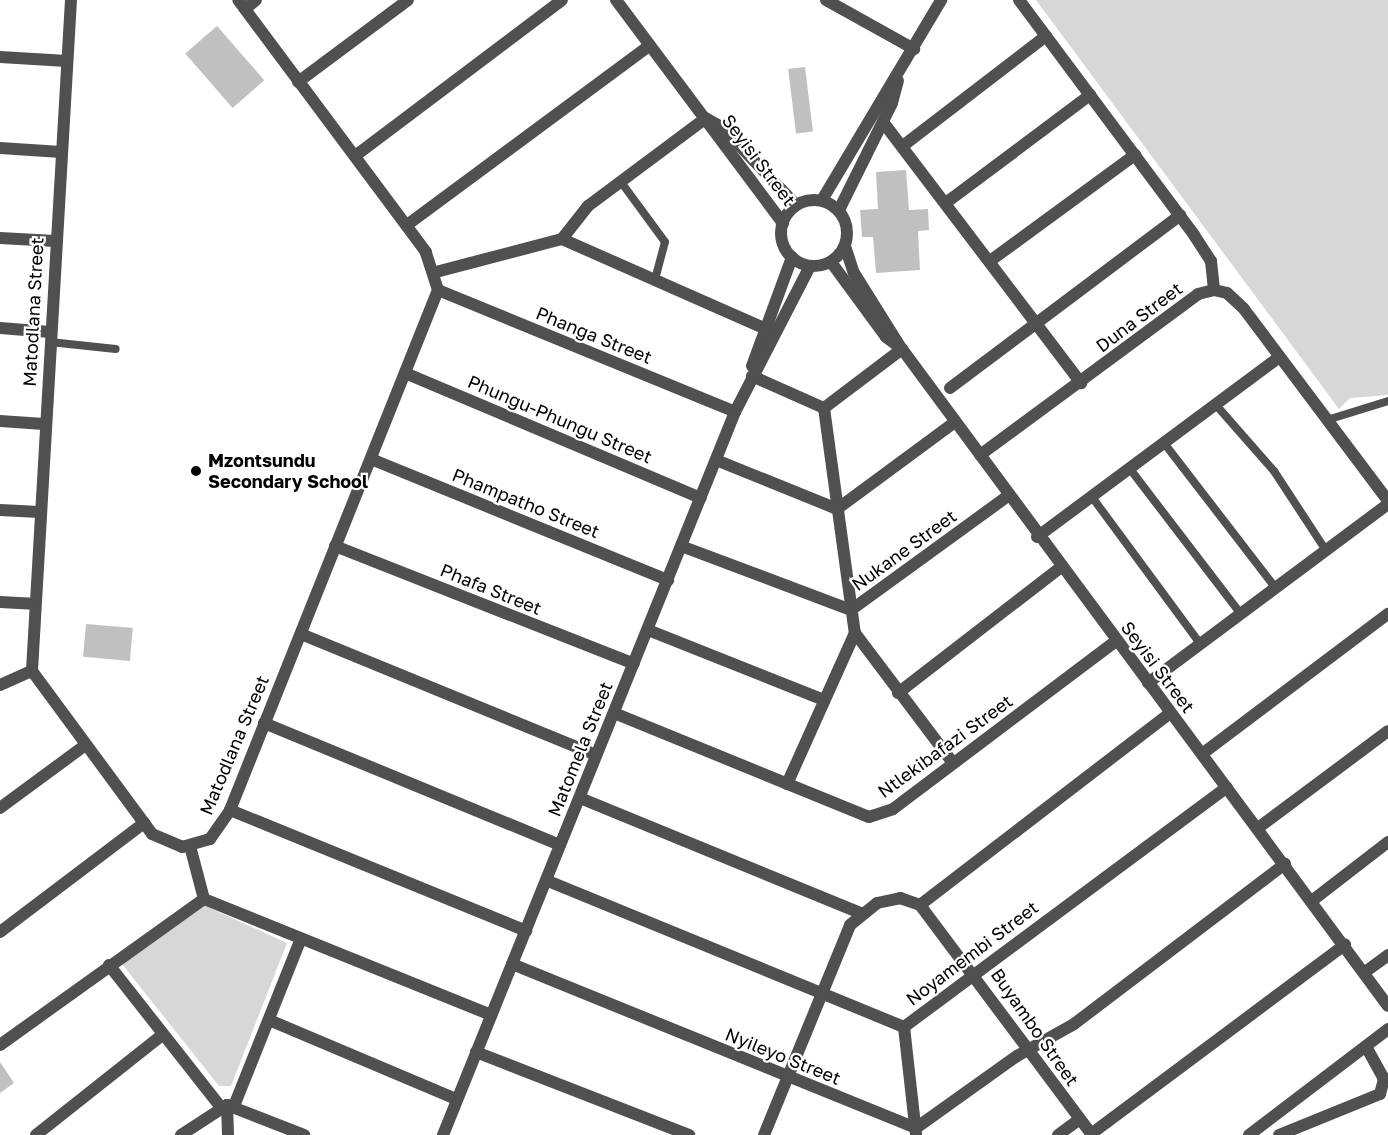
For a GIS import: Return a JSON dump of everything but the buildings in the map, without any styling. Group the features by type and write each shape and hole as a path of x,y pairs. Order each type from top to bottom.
{"street":[{"name":"Matodlana Street","path":"32,671 33,604 71,0"},
{"path":"241,4 256,0"},
{"path":"298,82 408,0"},
{"path":"355,156 562,0"},
{"name":"Seyisi Street","path":"616,0 783,223"},
{"path":"826,0 914,49"},
{"path":"822,200 899,77 941,0"},
{"path":"1019,0 1180,215 1211,261 1214,290 1227,293 1244,309 1388,503 1199,642 1148,683"},
{"name":"Matodlana Street","path":"190,846 210,838 230,810 438,290 436,272 407,225 241,4"},
{"path":"904,145 1046,36"},
{"path":"407,225 650,45"},
{"path":"0,57 67,61"},
{"path":"839,210 883,122 899,77"},
{"path":"947,202 1090,95"},
{"path":"562,239 581,213 706,118"},
{"name":"Seyisi Street","path":"706,118 723,128 796,205"},
{"path":"883,122 904,145 1081,383"},
{"path":"0,148 61,152"},
{"path":"990,261 1135,155"},
{"path":"822,200 839,210 847,227 845,246 831,262 810,266 792,256 782,237 783,223 796,205 822,200"},
{"path":"950,388 1180,215"},
{"path":"0,238 55,241"},
{"path":"436,272 562,239 768,329"},
{"name":"Seyisi Street","path":"845,246 854,273 902,350 1037,537 1313,900 1388,1006"},
{"name":"Matomela Street","path":"443,1135 490,1015 548,881 560,845 735,412 752,376 792,256"},
{"name":"Seyisi Street","path":"831,262 886,337 902,350"},
{"name":"Matomela Street","path":"768,329 810,266"},
{"name":"Phanga Street","path":"438,290 735,412"},
{"name":"Duna Street","path":"980,455 1081,383 1198,294 1214,290"},
{"path":"0,328 50,337"},
{"path":"818,405 902,350"},
{"path":"1037,537 1279,357"},
{"name":"Phungu-Phungu Street","path":"405,373 701,498"},
{"path":"752,376 818,405"},
{"path":"818,405 837,509 855,633 953,764"},
{"path":"0,421 44,424"},
{"path":"837,509 955,422"},
{"name":"Phampatho Street","path":"371,459 668,580"},
{"path":"716,460 837,509"},
{"name":"Nukane Street","path":"681,546 851,610 1008,496"},
{"path":"0,510 39,512"},
{"name":"Phafa Street","path":"335,546 634,664"},
{"path":"898,693 1060,567"},
{"path":"0,602 33,604"},
{"path":"1202,754 1388,614"},
{"path":"648,630 824,700"},
{"path":"787,783 855,633"},
{"path":"301,634 596,755"},
{"name":"Ntlekibafazi Street","path":"614,713 868,817 893,809 1116,641"},
{"path":"0,685 32,671 84,746 144,823 168,844 190,846 204,899"},
{"path":"764,1135 850,925 861,913 889,899 920,905 1170,713"},
{"path":"264,723 560,845"},
{"path":"1258,828 1388,731"},
{"path":"0,808 84,746"},
{"name":"Noyamembi Street","path":"548,881 904,1028 974,973 1227,787"},
{"path":"580,798 861,913"},
{"path":"230,810 526,931"},
{"path":"0,932 144,823"},
{"path":"1313,900 1388,842"},
{"path":"904,1028 916,1131 1028,1051 1074,1024 1285,864"},
{"path":"204,899 300,941 490,1015"},
{"path":"0,1046 108,965 204,899"},
{"name":"Buyambo Street","path":"920,905 974,973 1028,1051 1092,1134"},
{"path":"228,1135 227,1106 270,1020 300,941"},
{"path":"1092,1134 1345,945"},
{"path":"1365,972 1388,955"},
{"name":"Nyileyo Street","path":"512,964 916,1131"},
{"path":"108,965 162,1035 227,1106 304,1135"},
{"path":"270,1020 456,1099"},
{"path":"1249,1135 1388,1029"},
{"path":"36,1135 162,1035"},
{"path":"1278,1135 1380,1094 1384,1079 1366,1047"},
{"path":"476,1052 689,1135"},
{"path":"181,1135 227,1106"},
{"path":"1058,1135 1079,1120"}],"lane":[{"path":"621,182 665,242 655,279"},
{"path":"50,337 116,349"},
{"path":"1327,420 1388,401"},
{"path":"1216,405 1274,471 1325,549"},
{"path":"1164,443 1275,586"},
{"path":"1130,469 1240,613"},
{"path":"1092,497 1199,642"}],"shaded area":[{"path":"1036,0 1388,0 1388,395 1350,398 1339,409"},
{"path":"205,906 287,943 231,1086 219,1086 122,964"}],"place":[{"name":"Mzontsundu Secondary School","path":"196,471"}]}
